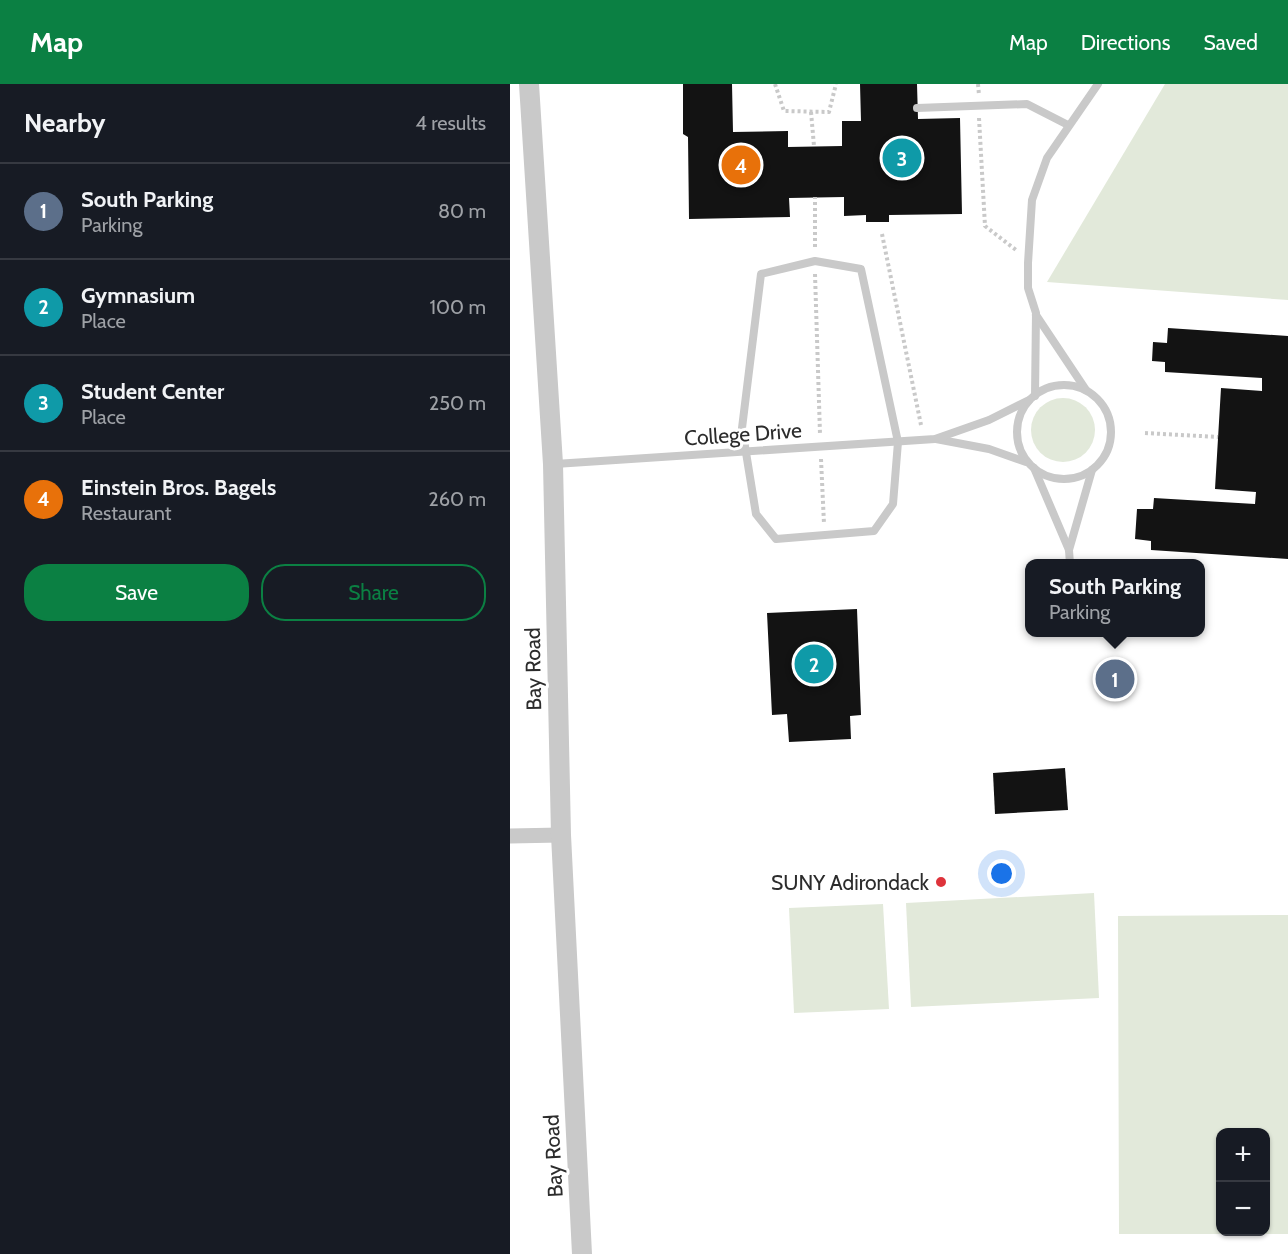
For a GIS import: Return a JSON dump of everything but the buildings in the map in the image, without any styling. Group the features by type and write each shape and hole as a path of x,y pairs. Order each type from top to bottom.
{"street":[{"name":"Bay Road","path":"529,84 553,464 561,835 582,1254"},
{"path":"510,836 561,835"}],"lane":[{"path":"1070,559 1069,550 1031,465 1018,443 1017,428 1021,413 1032,398 1035,313 1028,288 1032,201 1047,158 1098,84"},
{"path":"917,108 1027,104 1068,125"},
{"path":"815,261 861,269 898,442 893,504 874,531 824,537 776,539 756,514 744,452 742,428 761,274 815,261"},
{"path":"935,439 989,449 1031,465 1047,476 1063,479 1078,477 1092,470 1103,458 1110,444 1111,428 1107,413 1099,400 1086,390 1035,313"},
{"path":"935,439 989,420 1056,386 1071,385 1086,390"},
{"name":"College Drive","path":"553,464 935,439"},
{"path":"1069,550 1092,470"}],"path":[{"path":"775,84 784,111 811,112 829,112 836,84"},
{"path":"978,84 986,226 1016,250"},
{"path":"811,112 814,146"},
{"path":"815,197 815,247"},
{"path":"882,234 921,425"},
{"path":"815,272 820,435"},
{"path":"1145,433 1218,437"},
{"path":"821,456 824,537"}],"green space":[{"path":"1165,84 1288,84 1288,300 1047,282"},
{"path":"1057,398 1069,398 1086,407 1093,418 1095,430 1093,442 1086,453 1069,462 1057,462 1045,457 1036,448 1031,436 1031,424 1036,412 1045,403"},
{"path":"1094,893 1099,998 911,1007 906,903"},
{"path":"883,904 889,1009 794,1013 789,908"},
{"path":"1288,915 1288,1234 1270,1234 1270,1128 1216,1128 1216,1234 1119,1234 1118,916"}],"place":[{"name":"Student Center","path":"902,158"},
{"name":"Einstein Bros. Bagels","path":"741,165"},
{"name":"Gymnasium","path":"814,664"},
{"name":"South Parking","path":"1115,679"},
{"name":"SUNY Adirondack","path":"941,882"}]}
